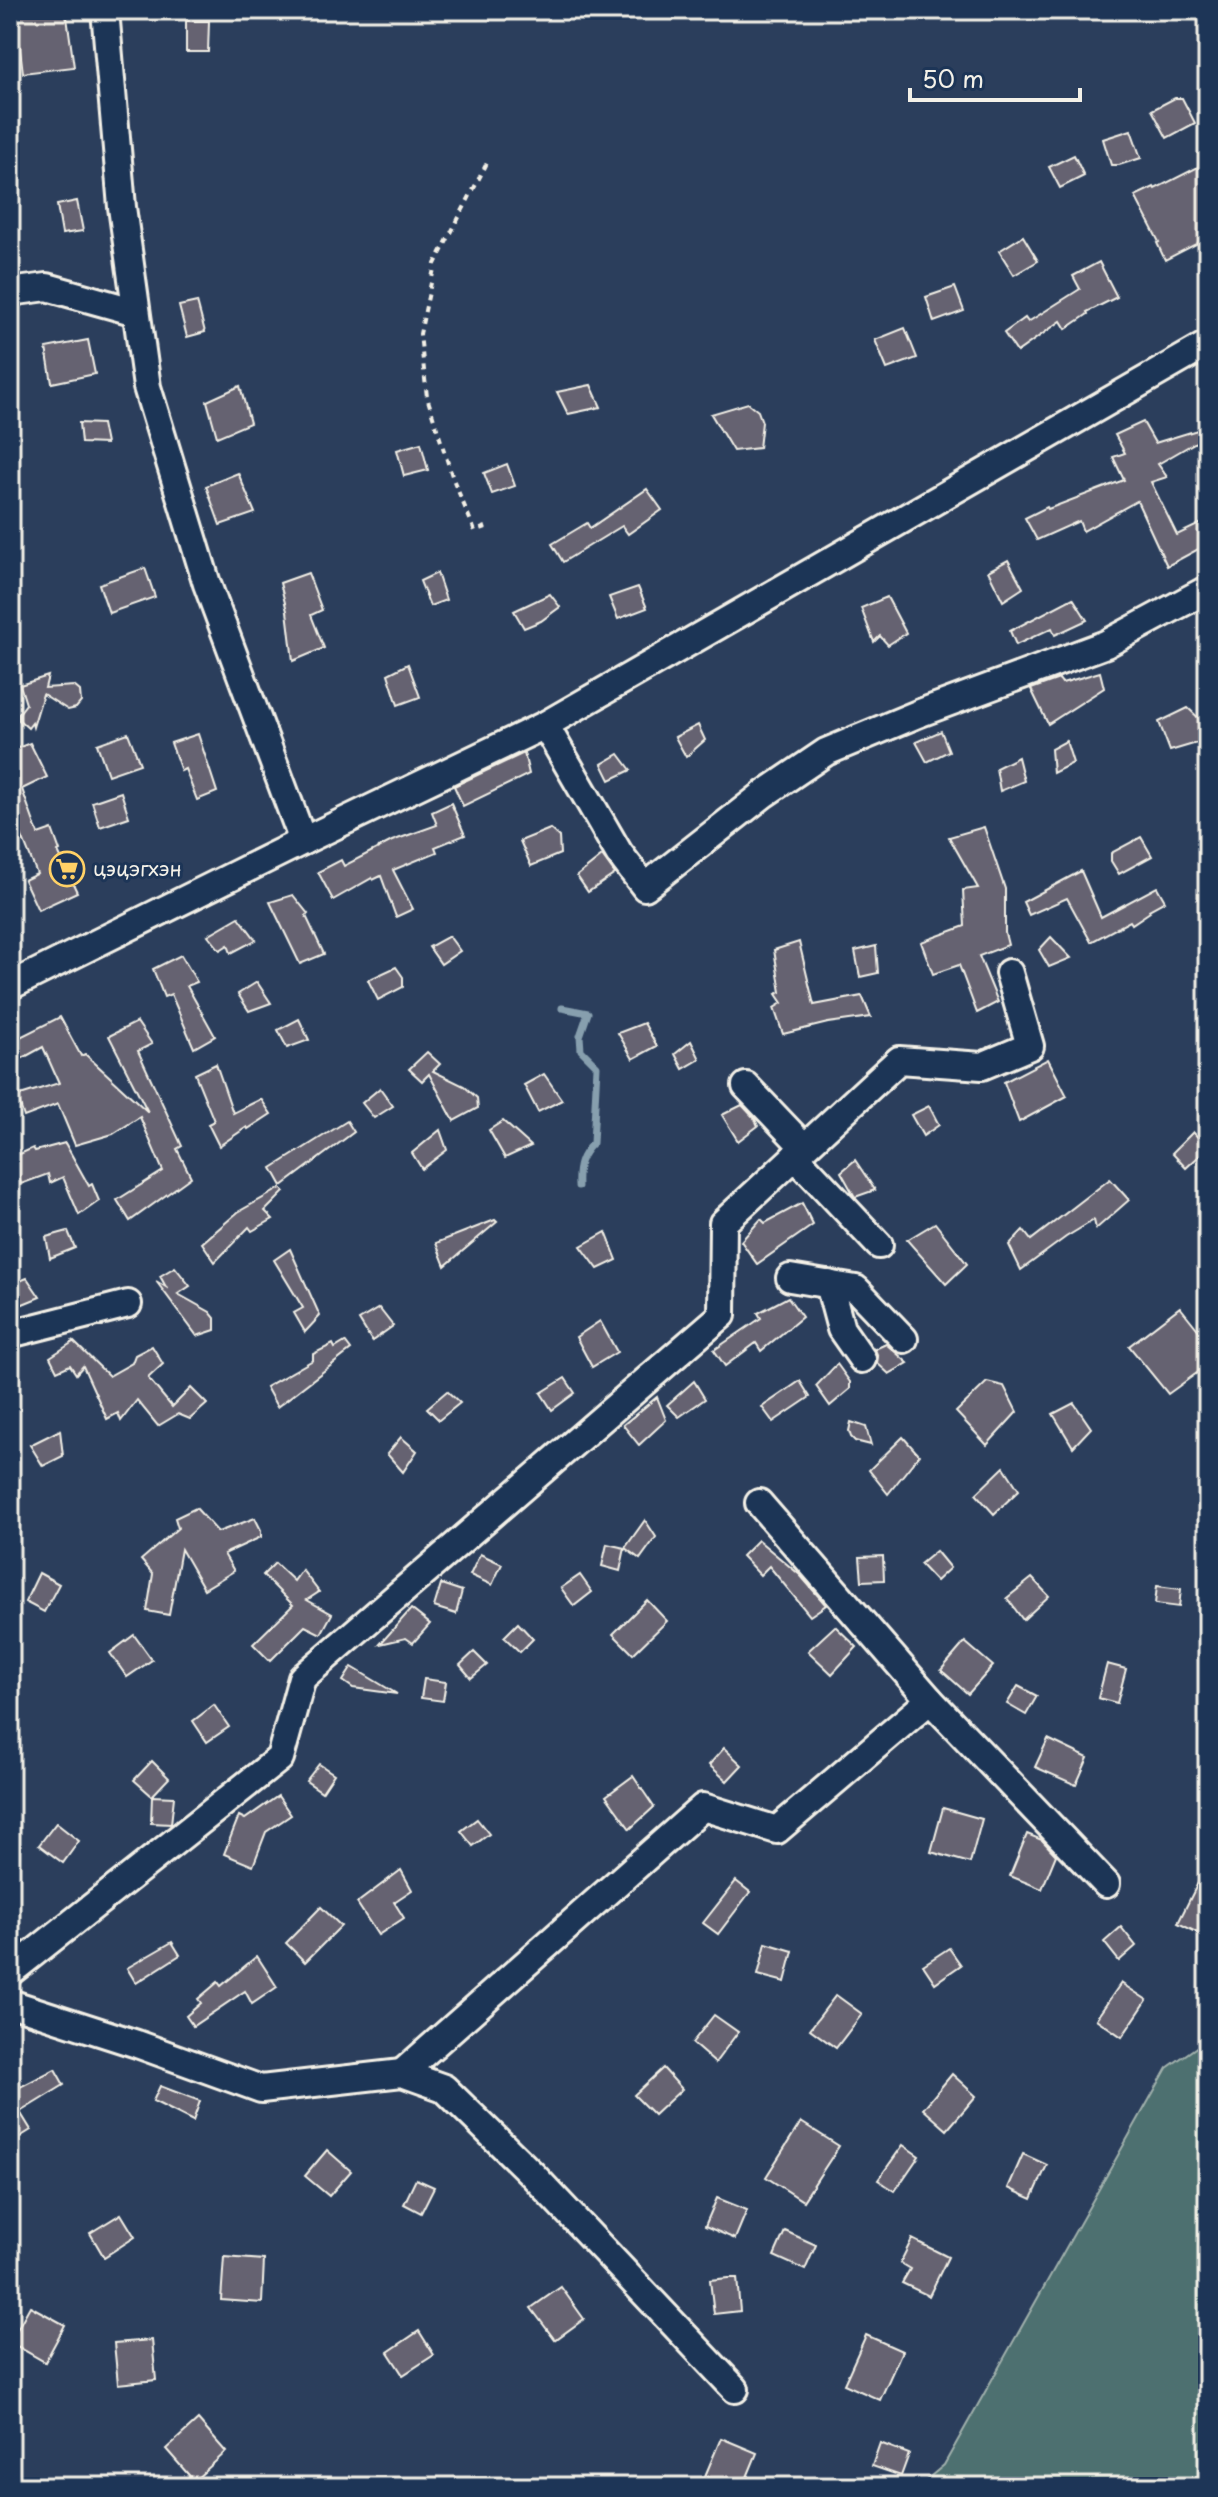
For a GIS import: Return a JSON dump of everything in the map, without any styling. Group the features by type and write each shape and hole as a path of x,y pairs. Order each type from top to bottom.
{"street":[{"path":"105,10 122,207 147,387 207,584 303,841"},
{"path":"10,292 47,287 136,312"},
{"path":"10,986 545,725 1208,344"},
{"path":"545,725 619,853 645,887 764,794 826,752 920,713 1106,644 1208,589"},
{"path":"10,1972 280,1758 302,1678 722,1315 723,1223 899,1060 982,1066 1030,1046 1009,973"},
{"path":"746,1086 879,1245"},
{"path":"790,1278 856,1289 904,1339"},
{"path":"829,1284 841,1329 862,1359"},
{"path":"10,1334 128,1304"},
{"path":"759,1503 930,1700 1106,1884"},
{"path":"402,2073 703,1807 777,1830 930,1700"},
{"path":"10,2002 261,2089 402,2073 444,2088 532,2174 735,2389"}],"path":[{"path":"486,527 475,531 453,479 427,397 420,334 435,264 488,161"}],"green space":[{"path":"1208,2039 1208,2487 918,2487 944,2465 1167,2068"}],"building":[{"path":"15,10 66,10 74,67 23,73"},
{"path":"186,21 209,21 208,52 186,52"},
{"path":"1175,98 1182,98 1195,123 1167,138 1152,110"},
{"path":"1131,130 1141,158 1111,165 1103,139"},
{"path":"1074,155 1084,176 1060,188 1049,167"},
{"path":"1202,165 1208,177 1208,238 1165,260 1135,196"},
{"path":"77,201 83,231 62,234 57,205"},
{"path":"1023,236 1038,261 1014,275 999,251"},
{"path":"1099,262 1117,297 1087,312 1066,329 1061,321 1017,352 1004,333 1025,318 1028,322 1080,289 1073,276"},
{"path":"955,287 964,311 934,322 926,297"},
{"path":"197,302 205,332 187,337 179,306"},
{"path":"905,328 917,358 887,369 875,340"},
{"path":"88,340 95,374 52,383 46,348"},
{"path":"591,385 601,407 568,414 557,392"},
{"path":"240,386 250,423 217,437 207,401"},
{"path":"748,403 758,411 762,422 759,448 733,451 711,414"},
{"path":"1143,422 1155,443 1207,427 1208,435 1158,464 1167,477 1151,482 1177,535 1208,520 1208,544 1167,566 1137,501 1083,531 1079,521 1037,540 1025,518 1124,480 1113,457 1125,453 1115,435"},
{"path":"79,423 102,424 106,444 81,443"},
{"path":"421,443 428,470 404,476 397,450"},
{"path":"507,464 515,486 492,494 484,473"},
{"path":"238,473 255,513 220,525 206,486"},
{"path":"647,489 662,510 628,534 622,526 563,562 552,544 587,523 590,528"},
{"path":"1008,560 1023,588 1003,601 988,571"},
{"path":"145,568 155,597 109,613 99,584"},
{"path":"308,573 322,610 311,615 324,648 293,661 280,583"},
{"path":"437,573 446,600 430,606 420,581"},
{"path":"638,587 647,608 618,619 609,597"},
{"path":"550,594 560,607 541,621 524,628 514,611"},
{"path":"887,597 906,633 888,645 880,636 874,642 861,608"},
{"path":"1073,598 1087,620 1055,635 1052,628 1016,645 1010,631"},
{"path":"408,664 420,697 398,705 388,674"},
{"path":"1100,672 1104,688 1048,724 1031,689 1059,679 1062,683"},
{"path":"48,676 45,688 74,686 80,691 81,702 76,708 68,710 43,694 33,727 32,723 28,728 19,720 19,713 26,704 20,685"},
{"path":"1188,708 1205,724 1207,740 1170,751 1159,722"},
{"path":"698,725 705,740 686,757 675,737"},
{"path":"941,731 949,751 927,762 916,742"},
{"path":"128,733 140,764 108,775 97,744"},
{"path":"198,734 217,792 197,800 185,769 181,771 171,743"},
{"path":"1066,741 1073,763 1053,773 1051,749"},
{"path":"30,743 47,777 22,789 38,834 52,829 58,852 77,892 38,910 24,880 37,874 17,824 10,827 10,751"},
{"path":"524,753 529,774 463,806 454,786"},
{"path":"619,754 631,770 610,780 602,764"},
{"path":"1018,757 1024,781 1000,791 996,768"},
{"path":"121,792 129,817 100,827 92,802"},
{"path":"451,803 465,835 435,847 437,852 393,870 413,909 396,917 381,876 333,900 318,872 341,860 344,866 392,841 437,825 432,812"},
{"path":"984,827 1005,889 1008,945 979,956 998,1002 977,1013 959,965 933,974 921,942 965,926 963,890 978,888 949,837"},
{"path":"550,829 559,837 560,854 531,866 520,841"},
{"path":"1141,837 1152,856 1119,874 1111,861 1111,853"},
{"path":"602,856 615,874 588,892 577,876"},
{"path":"1081,871 1101,917 1157,887 1165,901 1132,924 1130,921 1091,942 1067,898 1029,915 1023,902"},
{"path":"293,895 308,914 306,916 324,954 300,964 270,902"},
{"path":"239,917 256,940 231,953 228,945 220,950 208,935"},
{"path":"449,936 460,951 441,964 429,947"},
{"path":"1051,937 1071,958 1049,967 1039,950"},
{"path":"799,942 814,1005 862,996 871,1017 783,1034 774,1008 782,1003 776,994 781,992 774,950"},
{"path":"876,946 878,973 860,977 855,951"},
{"path":"181,955 197,982 187,986 215,1036 194,1048 171,994 164,997 153,969"},
{"path":"396,967 403,977 403,987 378,1000 368,980"},
{"path":"257,982 271,1003 249,1011 238,994"},
{"path":"60,1017 81,1056 85,1054 148,1112 109,1036 137,1022 152,1044 138,1051 182,1146 177,1149 191,1177 130,1221 117,1200 163,1171 140,1117 113,1134 75,1145 58,1104 24,1117 17,1096 59,1083 43,1047 10,1065 10,1042"},
{"path":"299,1019 309,1040 287,1048 278,1030"},
{"path":"644,1023 657,1046 633,1059 618,1033"},
{"path":"691,1041 700,1059 683,1069 675,1054"},
{"path":"427,1052 440,1064 433,1071 464,1086 477,1098 478,1108 454,1121 429,1074 422,1081 409,1069"},
{"path":"1048,1059 1067,1096 1019,1122 1004,1082"},
{"path":"216,1064 233,1113 261,1099 271,1114 219,1146 208,1124 214,1121 195,1074"},
{"path":"544,1074 562,1100 538,1112 524,1085"},
{"path":"380,1088 393,1106 374,1118 362,1103"},
{"path":"742,1105 758,1126 738,1141 722,1115"},
{"path":"929,1106 939,1125 923,1136 911,1115"},
{"path":"347,1121 354,1132 282,1186 272,1168"},
{"path":"503,1121 531,1146 505,1158 489,1130"},
{"path":"440,1130 447,1150 422,1169 412,1153"},
{"path":"1193,1132 1208,1148 1186,1168 1172,1153"},
{"path":"65,1143 89,1186 92,1184 99,1201 79,1215 63,1177 50,1183 48,1174 21,1184 13,1157 33,1148 35,1151"},
{"path":"855,1160 875,1190 855,1197 841,1172"},
{"path":"1110,1179 1129,1200 1096,1229 1094,1220 1021,1270 1009,1245 1023,1230 1031,1240"},
{"path":"281,1188 284,1192 265,1211 273,1219 252,1231 249,1227 215,1262 202,1243 238,1212"},
{"path":"802,1203 813,1225 757,1264 741,1241 761,1219 765,1223"},
{"path":"495,1220 497,1222 445,1266 436,1243"},
{"path":"935,1223 967,1264 946,1284 907,1240"},
{"path":"68,1231 75,1248 50,1258 46,1237"},
{"path":"606,1232 617,1260 598,1269 581,1246"},
{"path":"290,1249 320,1316 305,1332 294,1313 303,1308 274,1260"},
{"path":"175,1267 190,1286 178,1294 210,1312 215,1318 215,1330 197,1336 156,1281 166,1287 160,1276"},
{"path":"27,1278 40,1297 13,1308 18,1315 10,1318 10,1285"},
{"path":"788,1297 802,1317 761,1351 756,1343 725,1366 714,1350 761,1318 758,1313"},
{"path":"1180,1307 1208,1342 1208,1365 1168,1394 1129,1346"},
{"path":"379,1308 393,1326 372,1341 359,1320"},
{"path":"600,1321 617,1352 592,1367 576,1337"},
{"path":"72,1340 109,1376 132,1363 135,1355 152,1346 163,1364 148,1378 172,1407 191,1388 207,1404 190,1419 178,1414 158,1426 137,1400 121,1421 118,1413 107,1419 83,1366 76,1374 70,1365 57,1371 50,1357"},
{"path":"345,1342 351,1350 277,1407 266,1387 313,1360 313,1354"},
{"path":"886,1344 908,1363 889,1374 877,1363 875,1349"},
{"path":"837,1364 850,1382 850,1389 830,1406 816,1386"},
{"path":"565,1378 575,1393 552,1410 541,1393"},
{"path":"694,1381 705,1399 679,1417 667,1405"},
{"path":"800,1381 810,1397 773,1422 762,1407"},
{"path":"987,1382 1004,1386 1017,1412 987,1445 956,1412"},
{"path":"447,1391 460,1403 439,1420 427,1408"},
{"path":"657,1397 666,1420 639,1445 623,1425"},
{"path":"1074,1403 1091,1428 1073,1447 1053,1414"},
{"path":"851,1422 866,1427 871,1445 851,1437"},
{"path":"60,1430 63,1456 43,1466 30,1445"},
{"path":"401,1437 417,1451 403,1472 387,1454"},
{"path":"903,1437 919,1455 888,1494 869,1470"},
{"path":"1004,1467 1019,1490 994,1514 976,1494"},
{"path":"196,1508 218,1532 255,1518 261,1537 224,1554 234,1571 204,1589 181,1549 169,1615 147,1611 153,1574 141,1560 178,1528 175,1518"},
{"path":"645,1520 656,1537 640,1559 625,1548"},
{"path":"758,1540 800,1575 826,1605 810,1616 769,1566 760,1575 742,1556"},
{"path":"607,1544 625,1548 620,1571 602,1566"},
{"path":"936,1551 950,1568 936,1581 920,1564"},
{"path":"480,1554 502,1564 492,1585 470,1575"},
{"path":"883,1556 884,1580 862,1581 860,1557"},
{"path":"275,1563 294,1581 302,1570 319,1592 307,1600 332,1614 321,1634 305,1626 270,1661 253,1644 293,1605 263,1575"},
{"path":"39,1573 59,1584 44,1612 25,1602"},
{"path":"580,1575 592,1592 574,1606 561,1588"},
{"path":"1032,1578 1049,1596 1023,1620 1007,1598"},
{"path":"441,1584 462,1591 456,1614 434,1607"},
{"path":"1157,1586 1181,1589 1179,1607 1155,1604"},
{"path":"647,1600 667,1621 633,1654 613,1634"},
{"path":"411,1609 430,1624 413,1643 406,1638 380,1644"},
{"path":"518,1623 533,1639 520,1652 504,1637"},
{"path":"835,1626 857,1647 832,1674 808,1651"},
{"path":"134,1635 152,1660 127,1677 110,1653"},
{"path":"965,1642 993,1666 968,1694 941,1670"},
{"path":"474,1652 487,1665 471,1678 460,1665"},
{"path":"1107,1664 1126,1669 1117,1703 1098,1698"},
{"path":"352,1667 397,1694 353,1688 343,1681"},
{"path":"424,1679 446,1682 443,1701 421,1698"},
{"path":"1018,1686 1037,1696 1026,1715 1007,1704"},
{"path":"214,1705 229,1727 207,1742 193,1721"},
{"path":"1048,1739 1088,1758 1076,1785 1035,1767"},
{"path":"724,1748 742,1765 727,1781 709,1765"},
{"path":"152,1761 169,1778 152,1796 134,1780"},
{"path":"319,1764 334,1774 322,1792 306,1781"},
{"path":"633,1776 654,1807 630,1829 606,1796"},
{"path":"152,1796 174,1797 171,1824 151,1823"},
{"path":"278,1796 291,1815 266,1832 253,1866 224,1854 239,1816 245,1819"},
{"path":"943,1808 982,1819 970,1863 931,1852"},
{"path":"477,1819 489,1834 473,1846 461,1831"},
{"path":"56,1823 79,1841 63,1863 39,1845"},
{"path":"1027,1834 1042,1840 1056,1855 1042,1889 1010,1876"},
{"path":"1208,1863 1208,1938 1178,1923"},
{"path":"401,1870 412,1890 394,1902 404,1918 378,1935 357,1903"},
{"path":"736,1881 750,1892 718,1934 703,1923"},
{"path":"321,1907 341,1926 305,1962 286,1943"},
{"path":"1121,1927 1136,1946 1119,1961 1104,1942"},
{"path":"172,1942 180,1955 136,1983 127,1968"},
{"path":"766,1943 793,1951 785,1982 758,1975"},
{"path":"949,1948 961,1965 935,1983 923,1965"},
{"path":"257,1956 277,1987 252,2004 245,1991 193,2026 186,2016 201,2003 198,1999 218,1982 221,1986"},
{"path":"1121,1983 1147,2000 1122,2037 1096,2019"},
{"path":"836,1995 862,2014 836,2048 810,2029"},
{"path":"714,2015 738,2032 715,2063 692,2043"},
{"path":"663,2068 682,2089 654,2115 634,2095"},
{"path":"55,2069 64,2085 20,2112 31,2130 10,2143 10,2092"},
{"path":"952,2074 976,2096 947,2130 923,2109"},
{"path":"160,2086 200,2101 193,2121 153,2101"},
{"path":"801,2122 839,2146 803,2201 766,2177"},
{"path":"903,2145 919,2156 895,2191 878,2180"},
{"path":"327,2150 351,2171 329,2196 305,2176"},
{"path":"1023,2154 1047,2165 1032,2199 1008,2188"},
{"path":"416,2179 434,2187 421,2213 404,2204"},
{"path":"717,2198 747,2210 735,2239 705,2226"},
{"path":"121,2214 135,2237 104,2257 90,2233"},
{"path":"785,2231 816,2245 805,2270 774,2256"},
{"path":"912,2239 948,2257 929,2296 902,2283 910,2269 900,2263"},
{"path":"224,2257 264,2260 262,2303 221,2300"},
{"path":"737,2278 740,2311 714,2314 710,2280"},
{"path":"561,2287 584,2319 555,2340 531,2308"},
{"path":"30,2306 65,2325 45,2362 10,2342"},
{"path":"419,2331 434,2355 403,2375 388,2352"},
{"path":"866,2335 902,2351 880,2400 844,2384"},
{"path":"152,2340 156,2380 118,2384 114,2343"},
{"path":"198,2420 226,2452 194,2481 166,2449"},
{"path":"721,2438 757,2453 743,2487 731,2487 705,2476"},
{"path":"880,2443 909,2454 901,2476 872,2466"}],"waterway":[{"path":"562,1008 588,1013 580,1036 581,1050 597,1066 593,1143 580,1162 578,1186"}],"place":[{"name":"цэцэгхэн","path":"67,869"}]}
